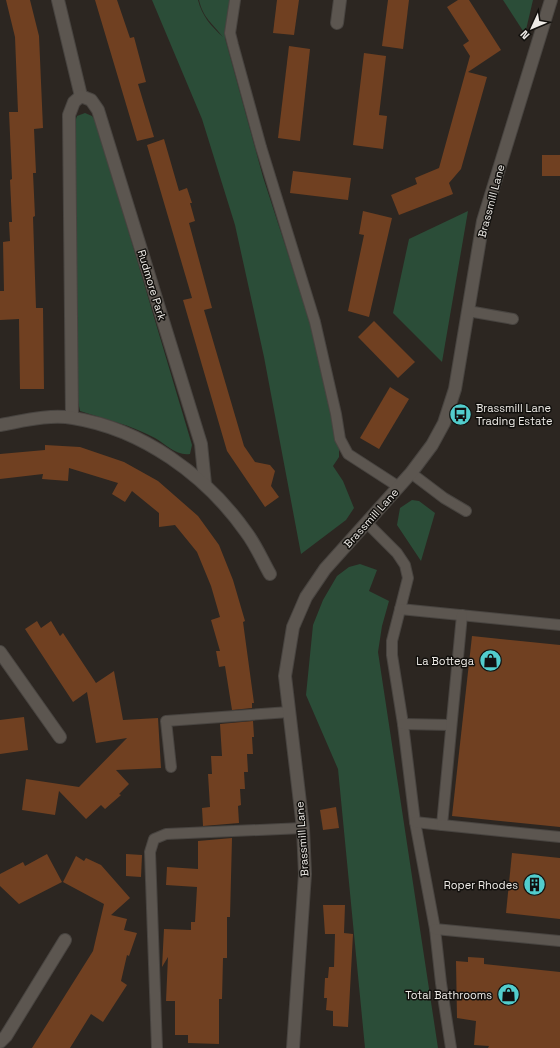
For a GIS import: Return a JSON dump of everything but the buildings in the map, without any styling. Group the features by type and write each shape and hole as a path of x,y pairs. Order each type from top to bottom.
{"street":[{"path":"58,0 81,96 74,102 69,115 72,417"},
{"path":"337,23 340,0"},
{"name":"Brassmill Lane","path":"293,1048 306,874 303,828 285,676 287,657 296,621 306,597 325,569 411,473 432,445 444,423 455,389 483,221 551,0"},
{"name":"Rudmore Park","path":"81,96 91,100 98,110 201,444 205,484"},
{"path":"0,425 44,418 72,417 120,430 167,455 205,484 247,532 270,574"},
{"path":"0,652 60,737"},
{"path":"0,1042 6,1036 65,940"}],"lane":[{"path":"235,0 230,33 261,148 315,322 336,414 340,439 348,454 399,487"},
{"path":"468,311 513,320"},
{"path":"411,473 444,498 466,511"},
{"path":"367,523 397,553 405,565 408,578 392,641 392,655 403,724 415,822 435,929 441,983 451,1048"},
{"path":"400,610 560,625"},
{"path":"442,825 450,725 462,615"},
{"path":"171,767 166,721 289,712"},
{"path":"403,724 450,725"},
{"path":"415,822 560,837"},
{"path":"157,1048 150,852 154,839 166,834 303,828"},
{"path":"435,929 560,941"}],"green space":[{"path":"152,0 198,0 202,11 208,20 223,37 203,12 199,0 230,0 225,38 263,177 312,328 339,448 339,457 333,466 343,481 354,508 346,520 301,554 264,357 235,225 202,119"},
{"path":"503,0 533,0 525,34"},
{"path":"85,113 92,116 96,122 192,445 190,454 176,452 155,438 137,429 80,411 78,401 75,122 77,116"},
{"path":"468,211 442,362 393,313 409,239"},
{"path":"412,500 419,501 435,513 421,561 397,525 400,508"},
{"path":"360,564 377,570 369,591 389,601 382,626 378,652 438,1048 365,1048 338,769 306,695 313,625 323,600 337,576 349,567"}],"place":[{"name":"Brassmill Lane Trading Estate","path":"460,414"},
{"name":"La Bottega","path":"490,661"},
{"name":"Roper Rhodes","path":"534,885"},
{"name":"Total Bathrooms","path":"508,995"}]}
